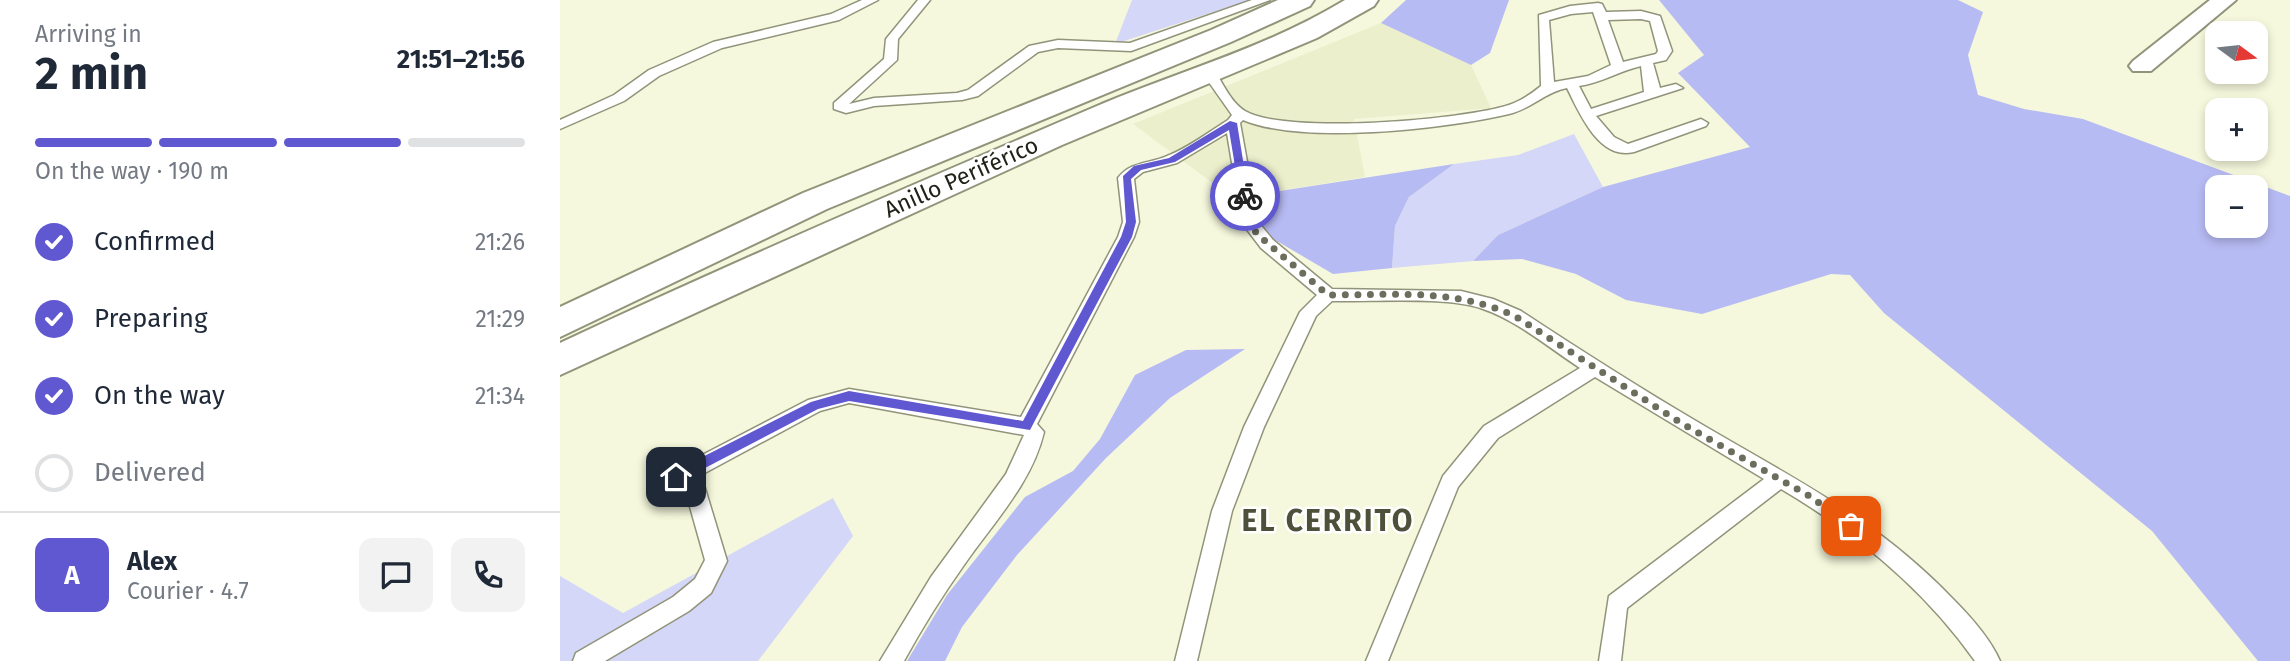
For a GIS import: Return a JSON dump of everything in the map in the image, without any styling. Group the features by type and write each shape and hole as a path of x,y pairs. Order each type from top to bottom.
{"highway":[{"name":"Anillo Periférico","path":"560,360 1153,77 1221,36 1300,0"},
{"name":"Anillo Periférico","path":"560,323 815,201 1153,77 1208,71 1285,41 1364,0"}],"street":[{"path":"2142,66 2224,0"}],"lane":[{"path":"560,125 620,97 654,73 718,45 835,17 872,0"},
{"path":"924,0 892,40 890,60 839,106 846,110 874,102 957,97 973,93 1034,49 1058,44 1130,47 1264,0"},
{"path":"1598,8 1618,67"},
{"path":"1026,426 1126,237 1131,222 1126,178 1138,168 1172,160 1236,119 1271,125 1370,127 1507,110 1530,102 1548,87 1599,78 1618,67 1661,57 1665,51 1656,19 1598,8 1541,13 1548,87"},
{"path":"1646,60 1653,89 1650,95"},
{"path":"1208,71 1236,119 1250,223 1267,244 1328,295 1461,297 1486,303 1515,316 1595,368 1811,497 1885,553 1927,590 1978,645 1989,661"},
{"path":"1571,83 1595,128 1609,141 1629,149 1701,123"},
{"path":"1588,114 1676,88"},
{"path":"1186,661 1222,511 1237,469 1309,312 1328,295"},
{"path":"1377,661 1450,482 1491,432 1595,368"},
{"path":"661,482 690,471 815,405 849,396 1026,426 1034,432 1033,442 1019,468 954,561 891,661"},
{"path":"584,661 681,604 703,586 716,561 690,471"},
{"path":"1610,661 1616,603 1779,479"}],"shaded area":[{"path":"1132,0 1250,0 1115,44"},
{"path":"1406,0 1509,0 1490,53 1471,65 1381,23"},
{"path":"1659,0 1958,0 1983,12 1968,55 1978,95 2024,109 2083,119 2234,175 2205,175 2205,238 2268,238 2268,188 2290,196 2290,661 2258,661 2152,531 1884,313 1850,275 1831,274 1702,314 1626,300 1576,274 1522,259 1473,261 1498,235 1603,187 1750,147 1678,73 1704,55"},
{"path":"1381,23 1471,65 1491,108 1354,119 1365,177 1228,199 1214,184 1133,124"},
{"path":"1574,134 1603,187 1498,235 1473,261 1392,268 1395,226 1409,197 1454,164 1518,155"},
{"path":"1454,164 1409,197 1395,226 1392,268 1333,274 1253,227 1228,199"},
{"path":"1245,349 1170,398 1106,458 1017,555 962,627 945,661 907,661 947,595 1025,497 1073,471 1100,439 1135,375 1186,350"},
{"path":"833,498 853,536 758,661 560,661 560,576 623,613"}],"way so far":[{"path":"1245,196 1250,223 1257,234 1328,295 1461,297 1486,303 1515,316 1681,423 1811,497 1851,526"}],"district":[{"name":"EL CERRITO","path":"1328,521"}],"route":[{"path":"676,477 766,433 815,405 849,396 1026,426 1126,237 1131,222 1126,178 1138,168 1172,160 1233,123 1245,196"}]}
